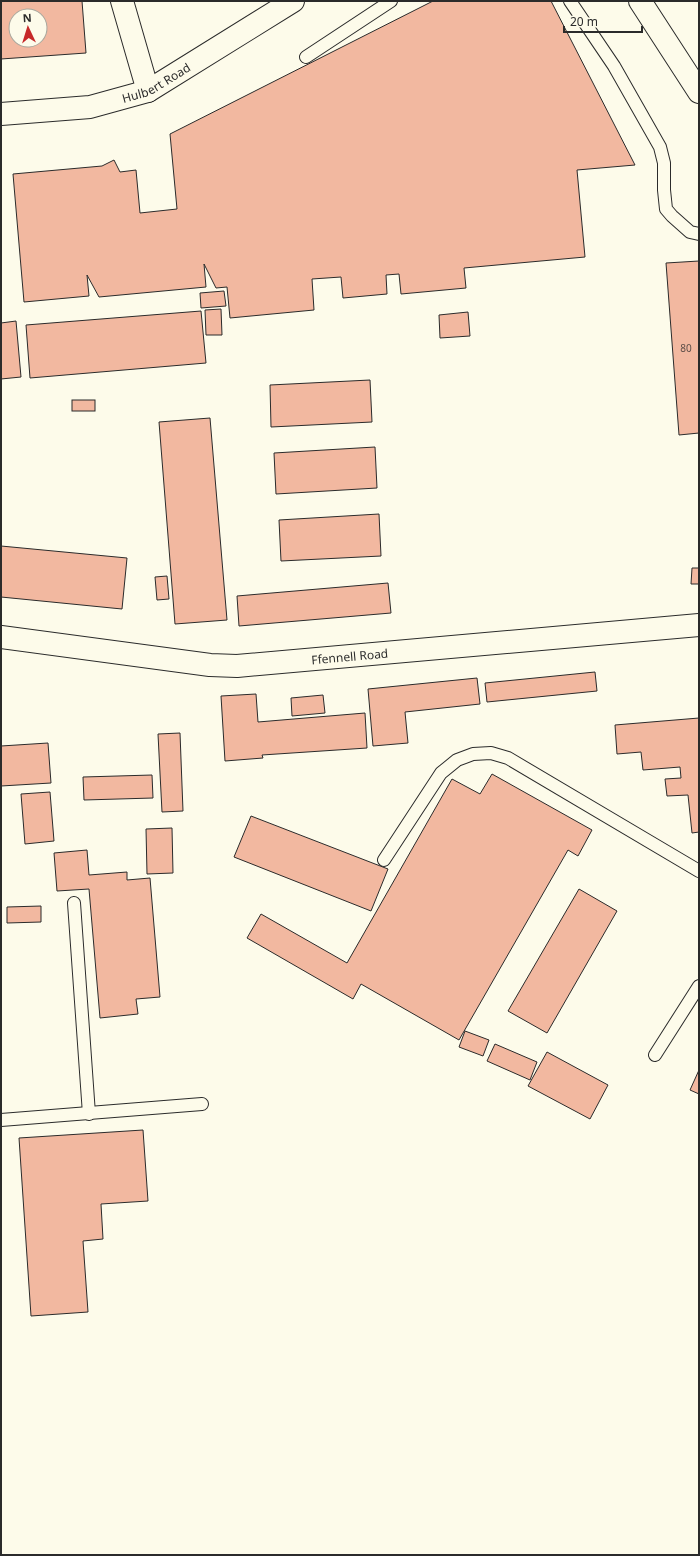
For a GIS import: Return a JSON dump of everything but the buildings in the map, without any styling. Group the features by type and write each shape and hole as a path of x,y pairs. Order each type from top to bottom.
{"street":[{"path":"122,1 148,91"},
{"name":"Hulbert Road","path":"1,114 90,107 148,91 293,1"},
{"path":"640,1 699,92"},
{"name":"Ffennell Road","path":"1,637 210,665 237,666 699,625"}],"lane":[{"path":"306,57 391,1"},
{"path":"570,1 614,66 660,147 664,163 666,209 690,232 699,234"},
{"path":"384,860 441,773 457,760 473,754 491,753 508,758 699,871"},
{"path":"74,903 89,1114"},
{"path":"655,1055 699,986"},
{"path":"1,1120 202,1104"}]}
